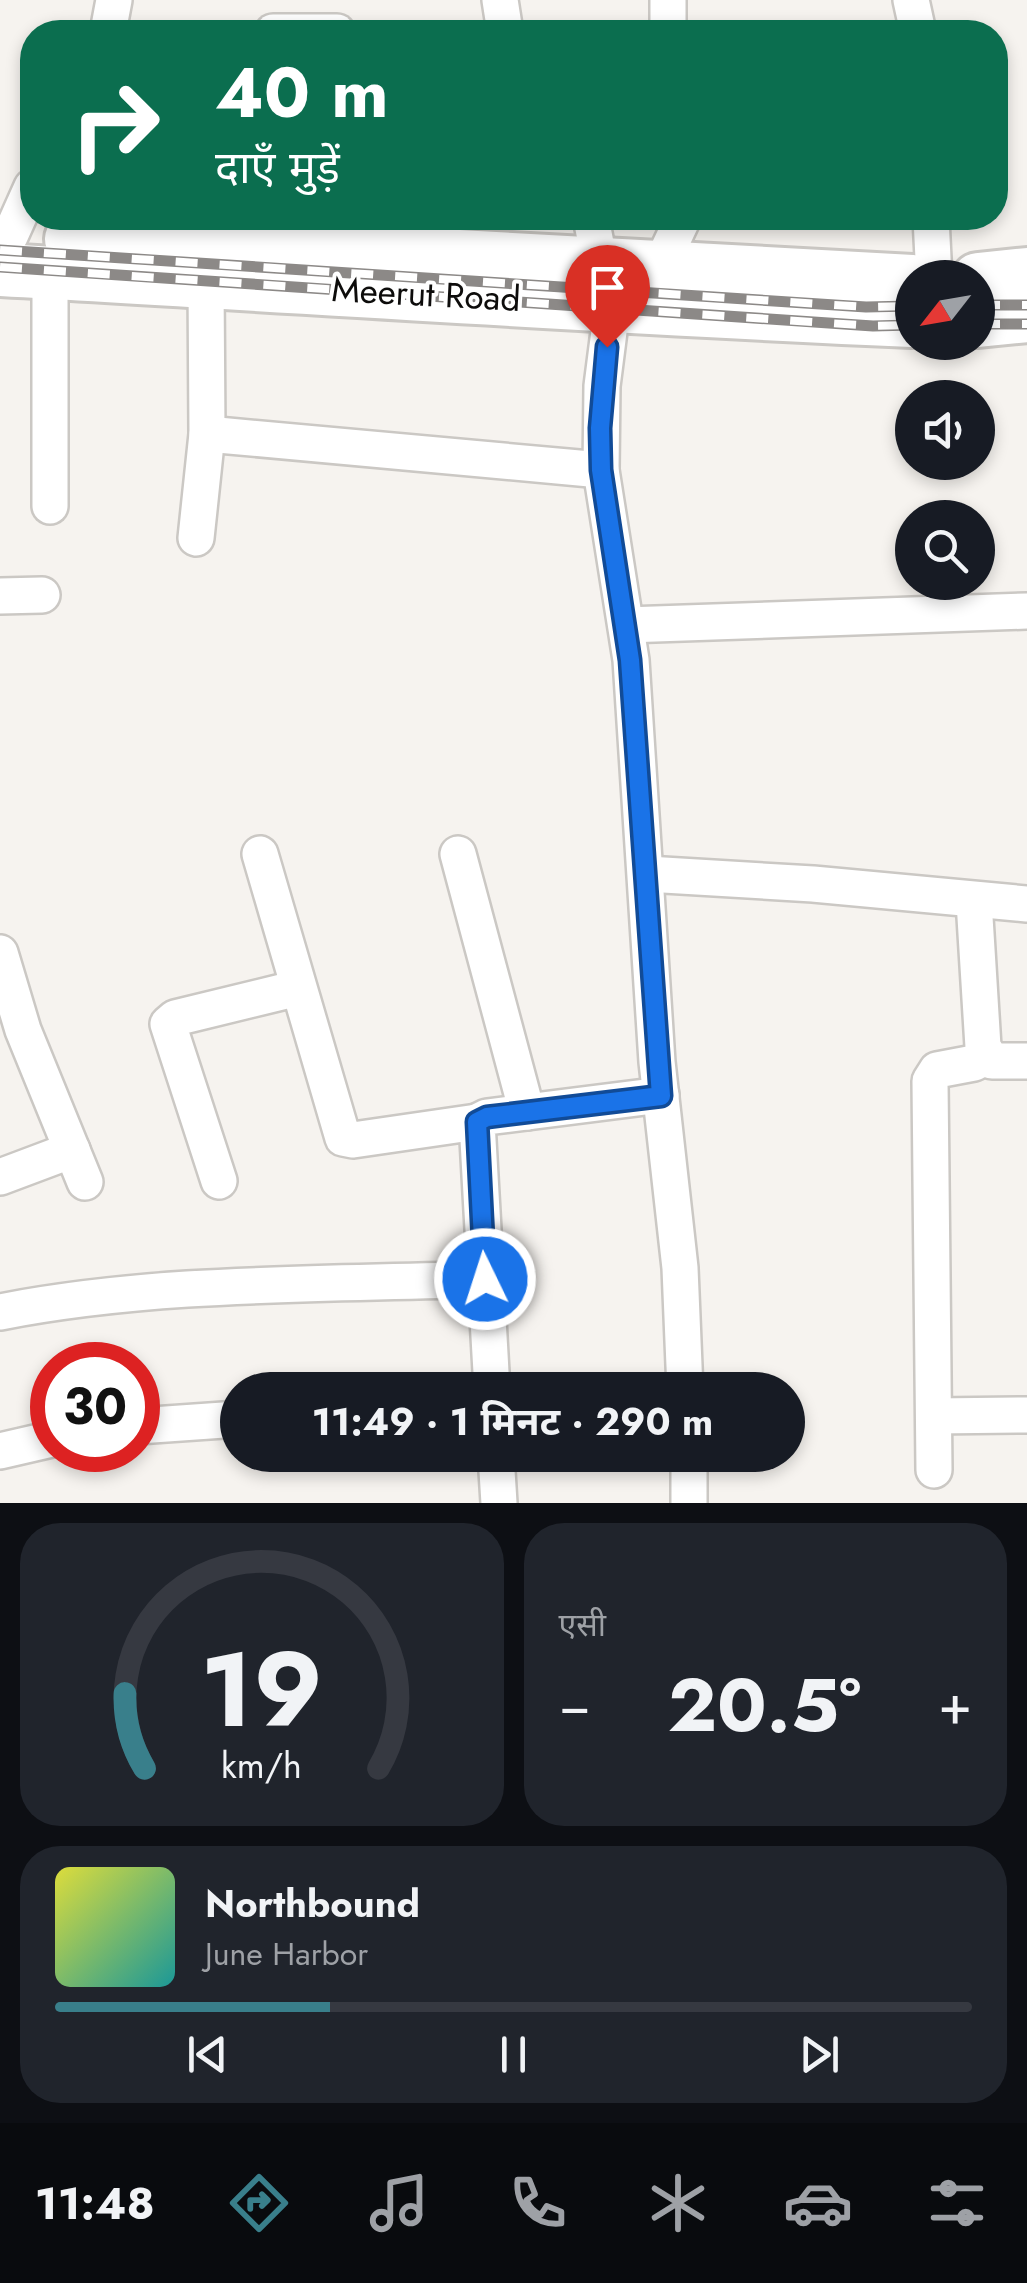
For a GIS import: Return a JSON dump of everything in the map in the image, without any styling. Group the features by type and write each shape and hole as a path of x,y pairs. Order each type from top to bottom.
{"highway":[{"name":"Meerut Road","path":"15,254 141,230"},
{"name":"Meerut Road","path":"189,230 402,235 618,264 895,318"},
{"name":"Meerut Road","path":"15,254 206,282 618,264 895,281"},
{"path":"995,293 1017,312"}],"street":[{"path":"667,230 618,264 602,386 601,470 626,624 661,1096 680,1268 684,1372"},
{"path":"932,230 933,260"},
{"path":"15,254 50,506"},
{"path":"196,538 207,434 206,282"},
{"path":"207,434 601,470"},
{"path":"0,596 42,595"},
{"path":"626,624 1027,612"},
{"path":"260,854 342,1138 661,1096"},
{"path":"458,854 527,1112"},
{"path":"647,874 813,884 1027,904"},
{"path":"974,901 983,1047 987,1056 1002,1062 1027,1062"},
{"path":"0,953 22,1030 78,1166 0,1177"},
{"path":"219,1182 168,1024 175,1018 298,988"},
{"path":"934,1470 930,1080 937,1070 974,1063 987,1056"},
{"path":"477,1122 491,1372"},
{"path":"0,1312 56,1301 207,1289 485,1279"},
{"path":"934,1416 1027,1415"},
{"path":"160,1424 220,1420"},
{"path":"0,1451 30,1444"},
{"path":"497,1472 499,1503"},
{"path":"688,1472 688,1503"}],"railway":[{"path":"0,250 895,306"},
{"path":"0,267 895,325"},
{"path":"995,305 1027,305"},
{"path":"995,324 1027,324"}],"route":[{"path":"485,1279 477,1122 487,1117 661,1096 642,785 622,598 601,470 602,386 607,347"}]}
